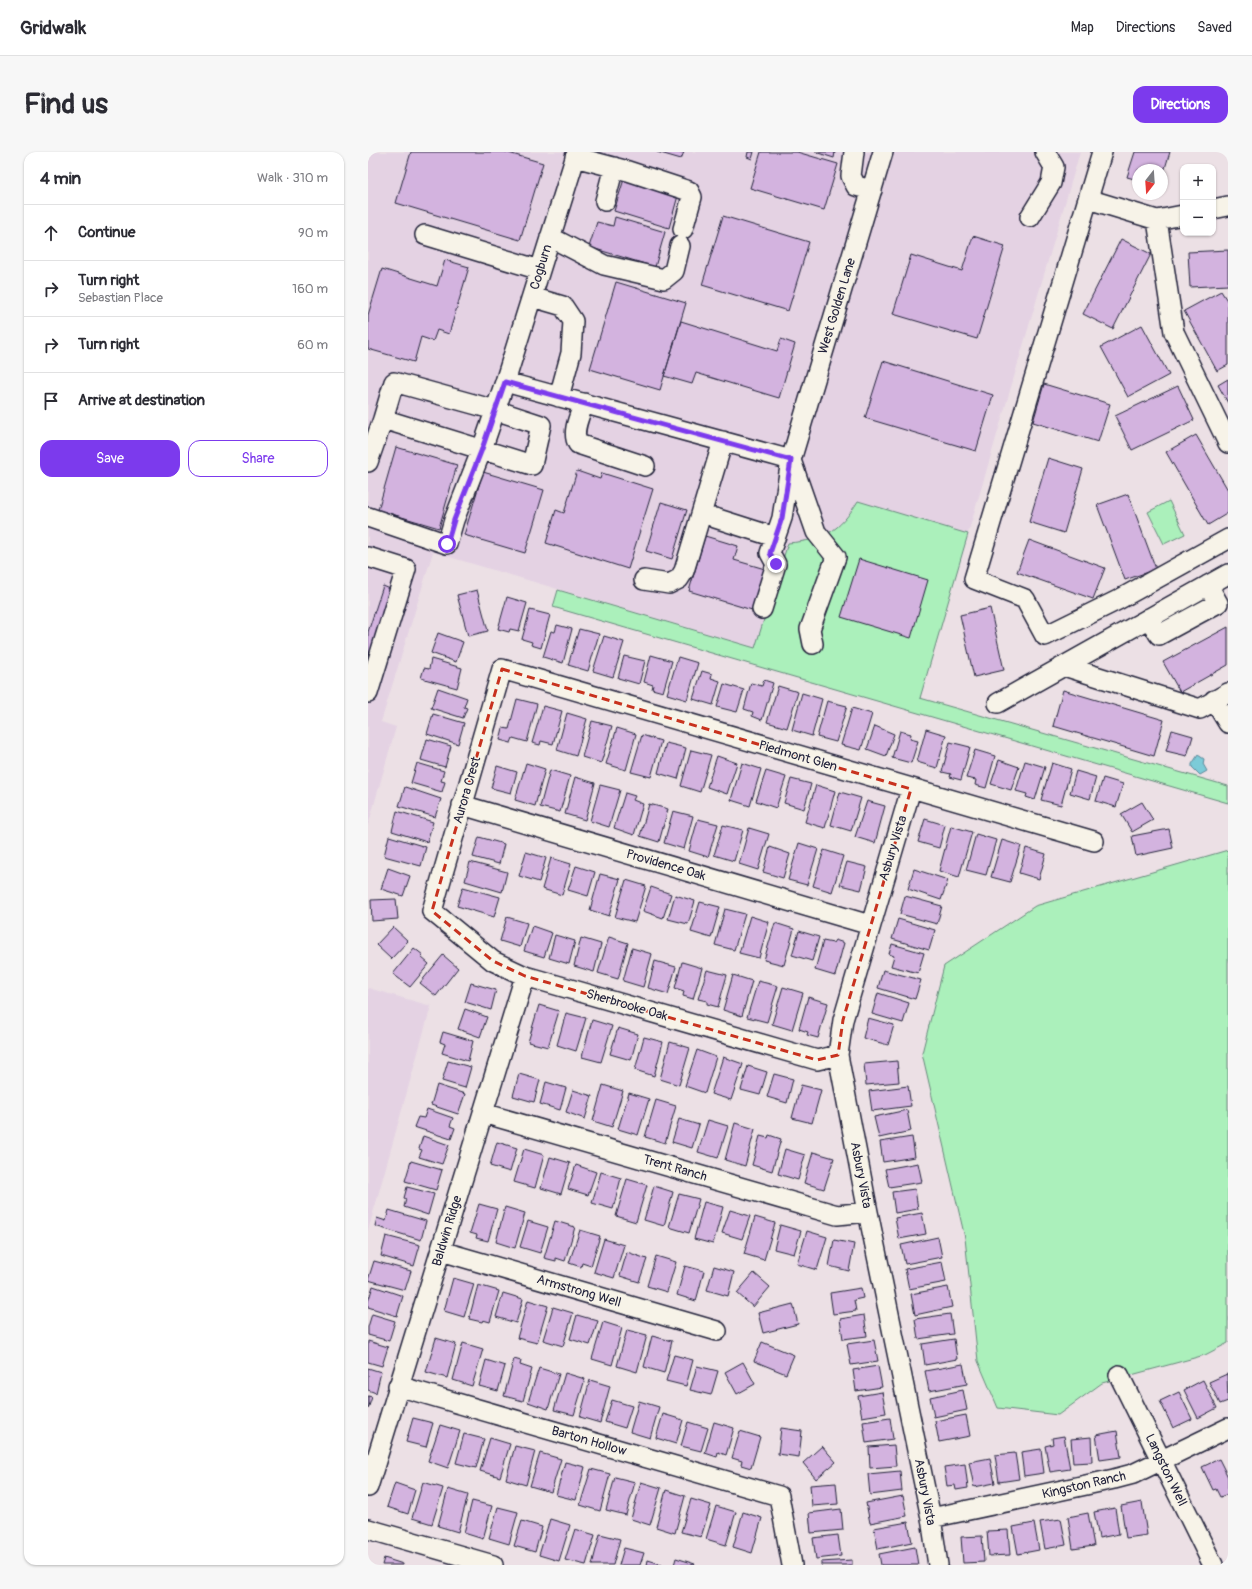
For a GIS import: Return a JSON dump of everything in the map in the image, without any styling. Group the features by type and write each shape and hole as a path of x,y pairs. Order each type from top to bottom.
{"street":[{"path":"854,152 851,176 856,186 872,190"},
{"name":"West Golden Lane","path":"762,609 776,564 770,553 782,518 791,460 883,152"},
{"path":"1030,217 1051,182 1054,167 1045,152"},
{"path":"1102,152 974,579 1025,599 1045,636 1118,600 1228,539"},
{"path":"550,237 604,265 664,279 674,271 692,197 689,191 576,155"},
{"name":"Cogburn","path":"368,517 447,544 454,520 482,449 505,382 576,155"},
{"path":"605,201 614,167"},
{"path":"1088,199 1157,220 1180,216"},
{"path":"1216,208 1228,206"},
{"path":"1157,220 1174,332 1228,444"},
{"path":"424,235 540,270"},
{"path":"532,296 563,306 573,321 571,353 559,397"},
{"path":"368,462 394,382 495,410 541,425 532,465 383,419"},
{"path":"505,382 791,460 816,532 836,557 810,629 813,644"},
{"path":"584,403 576,431 575,439 578,444 645,466"},
{"path":"644,580 669,584 679,579 684,571 723,441"},
{"path":"715,518 776,537"},
{"path":"368,557 406,569 368,693"},
{"path":"998,703 1228,574"},
{"path":"1064,666 1200,709 1221,697 1228,723"},
{"name":"Piedmont Glen","path":"502,669 1094,841"},
{"name":"Aurora Crest","path":"432,911 502,669"},
{"name":"Asbury Vista","path":"911,789 843,1020 838,1055 868,1212 931,1518 938,1565"},
{"name":"Providence Oak","path":"462,805 870,925"},
{"name":"Sherbrooke Oak","path":"432,911 493,961 526,976 817,1060 838,1055"},
{"name":"Baldwin Ridge","path":"368,1487 526,976"},
{"name":"Trent Ranch","path":"483,1113 837,1215 868,1212"},
{"name":"Armstrong Well","path":"441,1251 717,1331"},
{"name":"Langston Well","path":"1119,1375 1213,1565"},
{"name":"Barton Hollow","path":"398,1386 779,1496 792,1565"},
{"name":"Kingston Ranch","path":"931,1518 1133,1474 1228,1428"},
{"path":"368,1529 493,1565"}],"highlighted area":[{"path":"502,669 911,789 843,1020 838,1055 817,1060 525,976 493,961 432,911"}],"shaded area":[{"path":"368,152 1080,152 920,697 433,552 381,722 396,727 368,826"},
{"path":"368,988 431,1006 368,1231"}],"green space":[{"path":"858,501 968,534 920,698 1228,786 1228,803 553,607 558,590 755,648 788,543 801,542 821,537 837,527 851,512"},
{"path":"1169,501 1185,534 1164,544 1148,512"},
{"path":"1228,850 1228,1343 1205,1355 1102,1383 1058,1415 998,1408 978,1361 965,1238 922,1053 944,966 1035,906"}],"water":[{"path":"1198,755 1204,759 1203,764 1207,771 1200,775 1192,767 1192,764"}],"building":[{"path":"411,152 505,152 543,163 520,240 396,203"},
{"path":"657,152 684,152 681,159"},
{"path":"748,152 754,152 752,159 747,157"},
{"path":"761,152 797,152 838,164 824,210 750,188"},
{"path":"815,152 835,152 834,158"},
{"path":"1135,152 1170,152 1166,164 1132,164 1132,178 1127,177"},
{"path":"625,176 679,192 669,228 614,211"},
{"path":"723,216 809,242 788,311 702,285"},
{"path":"615,217 665,232 655,267 589,247 597,222 613,226"},
{"path":"973,236 1005,246 977,339 893,314 911,255 962,271"},
{"path":"1121,239 1151,254 1113,329 1083,314"},
{"path":"1228,250 1228,285 1190,287 1188,252"},
{"path":"445,260 469,267 449,334 437,330 433,341 421,337 414,362 368,349 368,315 382,269 437,286"},
{"path":"616,282 686,303 660,390 590,369"},
{"path":"1221,291 1228,302 1228,365 1217,371 1184,311"},
{"path":"681,321 777,351 781,339 795,344 779,398 696,373 692,384 664,376"},
{"path":"1142,325 1169,375 1128,397 1101,347"},
{"path":"883,361 993,395 976,451 865,418"},
{"path":"1228,379 1228,403 1218,385"},
{"path":"1044,384 1110,404 1098,442 1033,422"},
{"path":"1178,386 1194,420 1132,450 1115,416"},
{"path":"1196,435 1228,490 1228,513 1208,525 1166,452"},
{"path":"396,447 457,465 439,528 378,510"},
{"path":"1048,458 1083,469 1064,533 1029,522"},
{"path":"577,471 600,479 602,473 653,489 628,569 546,543 556,510 564,513"},
{"path":"483,472 544,490 525,553 464,535"},
{"path":"1128,494 1156,569 1125,580 1097,505"},
{"path":"661,502 687,510 672,559 646,551"},
{"path":"705,536 738,546 734,560 765,569 752,610 689,591"},
{"path":"1029,540 1105,568 1093,599 1017,572"},
{"path":"859,559 928,580 911,638 841,617"},
{"path":"383,586 395,591 368,664 368,632"},
{"path":"477,590 488,631 468,636 457,595"},
{"path":"507,597 527,603 519,631 510,629 509,632 498,629"},
{"path":"990,608 1004,670 974,677 960,615"},
{"path":"530,610 550,615 541,648 531,645 532,642 522,639"},
{"path":"557,625 572,629 563,663 543,657 551,631 555,632"},
{"path":"1228,627 1228,665 1180,692 1163,662"},
{"path":"579,629 599,634 588,671 568,665"},
{"path":"438,633 463,642 456,662 431,653"},
{"path":"604,636 624,642 613,677 593,671"},
{"path":"651,655 672,661 663,692 652,689 653,685 644,682"},
{"path":"624,656 645,661 639,684 618,678"},
{"path":"678,657 698,663 687,700 667,694"},
{"path":"431,659 462,668 457,688 421,678 424,668 429,669"},
{"path":"702,671 712,674 711,678 720,681 713,705 693,699"},
{"path":"764,680 773,683 762,720 752,716 753,712 744,709 751,683 762,686"},
{"path":"724,684 744,690 737,712 717,707"},
{"path":"778,686 798,692 787,728 767,722"},
{"path":"438,688 467,698 464,707 467,708 463,718 431,708"},
{"path":"1063,690 1164,720 1154,756 1053,726"},
{"path":"802,693 822,699 812,736 792,730"},
{"path":"517,699 537,704 527,742 513,738 511,743 500,740 503,728 509,729"},
{"path":"827,701 847,706 836,742 817,737"},
{"path":"543,706 562,711 553,744 541,741 540,745 532,743"},
{"path":"852,708 872,714 861,750 841,745"},
{"path":"567,713 587,719 576,756 557,750"},
{"path":"433,714 464,723 458,744 427,734"},
{"path":"592,721 612,726 601,763 582,757"},
{"path":"875,726 894,734 886,756 867,749"},
{"path":"617,728 636,734 626,770 606,764"},
{"path":"926,729 946,735 937,768 917,762"},
{"path":"1172,730 1193,736 1187,756 1166,751"},
{"path":"900,731 911,734 910,739 918,741 911,763 892,758"},
{"path":"642,735 661,741 651,777 631,772"},
{"path":"427,739 451,746 445,767 421,760"},
{"path":"950,742 970,747 961,780 950,777 951,774 942,772"},
{"path":"666,743 686,748 678,779 658,773"},
{"path":"691,750 711,755 700,792 681,786"},
{"path":"975,750 995,756 986,788 975,785 976,780 966,778"},
{"path":"717,756 737,763 727,794 707,787"},
{"path":"999,760 1019,767 1011,790 991,784"},
{"path":"1025,761 1045,767 1035,800 1026,797 1027,794 1016,791"},
{"path":"417,763 444,771 441,781 445,782 442,792 411,783"},
{"path":"526,763 545,769 535,806 515,800"},
{"path":"742,763 761,769 750,806 731,800"},
{"path":"1052,763 1071,769 1061,805 1041,800"},
{"path":"497,766 517,772 511,793 491,788"},
{"path":"550,770 570,776 560,812 540,807"},
{"path":"766,771 786,777 776,808 756,801"},
{"path":"1076,771 1096,777 1090,799 1070,793"},
{"path":"575,777 595,783 585,820 565,814"},
{"path":"1103,778 1123,784 1116,807 1096,801"},
{"path":"791,779 811,784 804,809 784,803"},
{"path":"600,785 620,790 609,827 590,821"},
{"path":"816,785 835,791 825,828 805,822"},
{"path":"405,787 441,799 435,817 399,806"},
{"path":"840,792 861,798 851,831 831,825"},
{"path":"625,793 635,796 633,800 643,804 634,835 614,828"},
{"path":"867,801 885,806 875,843 855,837"},
{"path":"1142,802 1153,820 1132,832 1121,814"},
{"path":"649,804 668,809 659,842 640,836"},
{"path":"397,811 433,822 427,842 392,831"},
{"path":"673,811 693,816 684,849 664,843"},
{"path":"698,819 718,824 708,857 689,851"},
{"path":"925,819 945,825 939,848 918,842"},
{"path":"723,825 743,830 734,861 714,855"},
{"path":"951,826 972,832 959,877 939,871"},
{"path":"749,828 769,834 758,870 739,864"},
{"path":"1169,829 1173,848 1136,856 1132,836"},
{"path":"976,834 996,840 986,875 966,870"},
{"path":"389,836 426,847 421,866 384,856"},
{"path":"479,837 504,844 499,864 473,857"},
{"path":"1002,840 1021,846 1010,882 991,877"},
{"path":"799,843 818,849 807,885 788,880"},
{"path":"770,847 790,854 783,878 763,872"},
{"path":"1026,848 1046,854 1039,879 1019,873"},
{"path":"824,850 843,856 832,892 813,886"},
{"path":"526,852 546,858 539,882 519,876"},
{"path":"551,858 571,864 562,895 542,889"},
{"path":"470,862 507,872 502,892 465,881"},
{"path":"847,862 867,867 861,890 840,885"},
{"path":"576,866 595,872 588,896 568,890"},
{"path":"388,868 410,876 403,896 381,889"},
{"path":"914,869 948,880 941,900 908,889"},
{"path":"600,874 620,879 609,916 590,910"},
{"path":"626,880 646,886 635,922 615,917"},
{"path":"463,887 500,897 494,917 457,906"},
{"path":"651,887 671,894 663,918 643,911"},
{"path":"675,895 695,901 688,924 668,919"},
{"path":"905,896 942,906 937,924 900,914"},
{"path":"396,899 398,919 372,921 371,900"},
{"path":"700,902 720,907 711,938 691,932"},
{"path":"725,909 745,914 734,950 715,945"},
{"path":"750,916 769,922 759,958 739,953"},
{"path":"507,917 527,923 520,947 500,941"},
{"path":"898,919 935,930 929,950 892,939"},
{"path":"775,923 794,929 784,965 764,960"},
{"path":"532,926 552,933 544,957 524,951"},
{"path":"393,927 408,941 391,959 376,945"},
{"path":"799,931 819,937 812,961 792,955"},
{"path":"555,935 575,941 569,964 549,958"},
{"path":"609,937 628,943 618,979 598,973"},
{"path":"581,938 601,944 594,972 574,966"},
{"path":"835,940 844,943 835,976 815,970 823,941 833,943"},
{"path":"892,944 924,953 918,973 891,966 894,956 889,954"},
{"path":"414,948 423,955 421,957 429,964 410,987 393,974"},
{"path":"632,948 652,954 643,987 623,981"},
{"path":"443,955 458,968 436,996 420,983"},
{"path":"655,961 676,967 668,994 648,988"},
{"path":"682,962 702,968 693,999 683,996 684,991 675,988"},
{"path":"707,970 727,975 718,1007 707,1004 707,1001 698,999"},
{"path":"883,970 921,980 915,999 878,988"},
{"path":"733,975 752,981 742,1016 723,1010"},
{"path":"758,981 778,986 767,1022 747,1017"},
{"path":"471,983 496,990 491,1010 465,1002"},
{"path":"783,987 803,993 792,1030 772,1024"},
{"path":"878,993 909,1003 903,1023 872,1014"},
{"path":"808,997 828,1003 818,1038 807,1035 808,1032 799,1029"},
{"path":"539,1005 559,1011 548,1047 528,1042"},
{"path":"465,1009 487,1017 480,1037 458,1029"},
{"path":"566,1013 586,1018 576,1051 557,1045"},
{"path":"868,1018 894,1025 888,1045 863,1038"},
{"path":"592,1020 612,1026 601,1062 582,1057"},
{"path":"618,1028 638,1034 631,1060 610,1054"},
{"path":"443,1032 473,1041 468,1061 442,1053 445,1044 440,1042"},
{"path":"644,1037 663,1042 654,1076 635,1070"},
{"path":"670,1042 690,1048 679,1085 660,1079"},
{"path":"697,1050 716,1057 705,1093 685,1086"},
{"path":"723,1057 743,1064 731,1100 711,1094"},
{"path":"448,1061 471,1067 465,1088 442,1081"},
{"path":"897,1061 899,1082 866,1085 864,1064"},
{"path":"748,1066 767,1072 760,1095 741,1090"},
{"path":"519,1074 540,1080 534,1102 513,1096"},
{"path":"774,1074 793,1079 787,1103 767,1097"},
{"path":"546,1082 566,1088 560,1110 540,1104"},
{"path":"437,1085 465,1094 458,1114 431,1105"},
{"path":"603,1085 623,1091 612,1127 593,1121"},
{"path":"801,1085 821,1090 812,1123 792,1118"},
{"path":"908,1086 911,1106 872,1111 869,1091"},
{"path":"573,1090 592,1096 585,1119 566,1112"},
{"path":"629,1093 649,1099 638,1135 618,1129"},
{"path":"656,1100 676,1106 665,1143 645,1137"},
{"path":"427,1109 453,1118 450,1126 455,1128 451,1139 414,1127 418,1117 424,1118"},
{"path":"907,1110 911,1131 879,1138 874,1117"},
{"path":"679,1119 699,1125 692,1148 672,1142"},
{"path":"708,1120 728,1126 718,1158 698,1152"},
{"path":"735,1123 755,1129 745,1166 725,1160"},
{"path":"769,1135 781,1139 772,1171 752,1165 760,1136 768,1138"},
{"path":"423,1136 449,1145 442,1164 419,1157 422,1150 419,1149"},
{"path":"912,1137 915,1157 883,1162 880,1142"},
{"path":"497,1142 517,1148 510,1172 490,1166"},
{"path":"524,1149 544,1155 535,1188 514,1182"},
{"path":"785,1149 805,1155 798,1180 778,1174"},
{"path":"813,1152 834,1158 824,1189 804,1183"},
{"path":"550,1157 570,1163 561,1194 541,1188"},
{"path":"411,1161 442,1170 436,1190 405,1181"},
{"path":"918,1163 922,1182 889,1187 885,1169"},
{"path":"576,1165 596,1172 588,1195 568,1189"},
{"path":"601,1172 621,1178 613,1209 592,1203"},
{"path":"627,1179 647,1185 636,1222 616,1216"},
{"path":"654,1186 673,1192 664,1226 644,1220"},
{"path":"407,1187 434,1194 428,1215 404,1207 406,1199 404,1198"},
{"path":"915,1189 918,1209 895,1213 892,1192"},
{"path":"679,1194 699,1199 689,1233 669,1227"},
{"path":"704,1202 723,1207 713,1244 694,1239"},
{"path":"479,1204 497,1209 488,1241 476,1238 477,1235 470,1233"},
{"path":"505,1207 525,1213 515,1248 496,1242"},
{"path":"389,1210 426,1221 421,1240 375,1226 377,1218 386,1221"},
{"path":"730,1210 750,1216 742,1239 722,1233"},
{"path":"922,1213 926,1234 899,1239 895,1218"},
{"path":"755,1217 775,1223 764,1260 744,1254"},
{"path":"528,1221 548,1227 540,1253 520,1247"},
{"path":"555,1221 575,1227 565,1261 556,1258 556,1261 544,1258"},
{"path":"780,1225 801,1231 794,1254 774,1249"},
{"path":"580,1230 600,1236 591,1266 582,1263 581,1267 569,1263"},
{"path":"807,1231 827,1237 817,1270 797,1264"},
{"path":"386,1236 420,1245 414,1266 381,1256"},
{"path":"938,1237 942,1257 905,1264 901,1245"},
{"path":"604,1239 624,1245 614,1278 594,1272"},
{"path":"834,1240 854,1244 849,1271 829,1266"},
{"path":"627,1252 647,1259 639,1282 620,1276"},
{"path":"656,1256 676,1262 667,1292 647,1286"},
{"path":"374,1261 411,1271 405,1290 368,1280"},
{"path":"942,1262 946,1282 909,1289 905,1269"},
{"path":"685,1266 704,1271 696,1301 677,1295"},
{"path":"714,1266 734,1272 728,1296 707,1290"},
{"path":"754,1273 770,1287 753,1307 737,1293"},
{"path":"453,1278 474,1284 464,1317 444,1311"},
{"path":"478,1285 499,1291 490,1322 469,1319"},
{"path":"373,1286 403,1296 397,1316 368,1307"},
{"path":"948,1287 952,1307 915,1315 911,1294"},
{"path":"861,1288 863,1298 854,1300 856,1311 833,1314 830,1293"},
{"path":"503,1293 523,1299 516,1323 496,1317"},
{"path":"528,1300 548,1306 537,1343 517,1338"},
{"path":"793,1304 798,1324 763,1333 758,1313"},
{"path":"553,1307 573,1313 563,1346 543,1340"},
{"path":"372,1314 395,1321 389,1341 368,1335 368,1327"},
{"path":"950,1314 953,1334 918,1339 915,1319"},
{"path":"577,1315 598,1321 590,1345 570,1339"},
{"path":"864,1315 867,1336 843,1339 840,1319"},
{"path":"603,1322 622,1328 612,1365 592,1359"},
{"path":"627,1330 647,1335 637,1372 617,1366"},
{"path":"652,1336 672,1341 664,1373 644,1367"},
{"path":"436,1338 456,1344 447,1378 426,1372"},
{"path":"954,1339 957,1359 925,1365 922,1344"},
{"path":"874,1340 878,1361 851,1365 847,1344"},
{"path":"368,1341 388,1347 382,1366 368,1362"},
{"path":"762,1342 794,1355 786,1374 754,1361"},
{"path":"463,1343 483,1349 472,1386 453,1380"},
{"path":"674,1355 693,1360 686,1386 666,1381"},
{"path":"514,1359 521,1361 520,1365 532,1369 523,1401 504,1396"},
{"path":"486,1360 505,1366 498,1391 479,1386"},
{"path":"743,1362 755,1384 737,1394 725,1372"},
{"path":"963,1364 967,1384 929,1391 925,1371"},
{"path":"697,1366 718,1371 711,1395 690,1390"},
{"path":"878,1366 882,1387 856,1391 853,1370"},
{"path":"368,1368 381,1372 376,1393 368,1390"},
{"path":"539,1368 559,1374 548,1409 528,1402"},
{"path":"565,1373 585,1379 574,1415 554,1410"},
{"path":"1227,1374 1228,1401 1220,1404 1209,1382"},
{"path":"590,1380 610,1386 600,1423 580,1417"},
{"path":"1203,1380 1217,1408 1198,1418 1184,1390"},
{"path":"963,1390 967,1410 934,1417 930,1397"},
{"path":"882,1392 886,1413 862,1417 858,1396"},
{"path":"1179,1392 1192,1419 1173,1428 1160,1401"},
{"path":"368,1396 372,1397 368,1409"},
{"path":"612,1400 632,1406 625,1428 605,1422"},
{"path":"639,1401 659,1407 650,1438 630,1432"},
{"path":"663,1414 683,1420 676,1444 656,1438"},
{"path":"966,1415 970,1436 939,1442 935,1421"},
{"path":"413,1418 433,1423 426,1447 406,1442"},
{"path":"890,1418 893,1439 866,1443 863,1422"},
{"path":"688,1422 708,1428 701,1451 681,1446"},
{"path":"714,1422 734,1428 726,1455 718,1452 717,1457 705,1453"},
{"path":"440,1425 460,1431 448,1468 428,1461"},
{"path":"781,1428 802,1431 799,1457 778,1454"},
{"path":"740,1431 760,1437 751,1468 741,1465 742,1461 732,1458"},
{"path":"1117,1431 1121,1457 1100,1460 1096,1435"},
{"path":"464,1434 484,1439 476,1468 456,1463"},
{"path":"1064,1436 1070,1469 1050,1472 1045,1446 1053,1444 1052,1438"},
{"path":"1091,1437 1092,1462 1073,1463 1071,1439"},
{"path":"490,1438 510,1444 500,1477 480,1471"},
{"path":"894,1445 896,1466 870,1468 869,1447"},
{"path":"515,1446 535,1451 526,1485 506,1479"},
{"path":"822,1446 836,1462 816,1479 803,1463"},
{"path":"1041,1449 1044,1473 1024,1476 1021,1452"},
{"path":"540,1453 561,1459 551,1492 530,1486"},
{"path":"1015,1453 1019,1479 999,1482 995,1455"},
{"path":"990,1458 995,1483 974,1487 969,1462"},
{"path":"1219,1459 1228,1477 1228,1494 1220,1497 1216,1489 1213,1490 1202,1467"},
{"path":"565,1462 585,1467 576,1500 556,1495"},
{"path":"965,1464 968,1488 956,1490 955,1485 947,1486 944,1467"},
{"path":"591,1469 610,1474 600,1511 580,1505"},
{"path":"900,1471 902,1491 870,1495 868,1474"},
{"path":"615,1477 635,1482 626,1515 606,1510"},
{"path":"423,1482 443,1488 432,1524 412,1518"},
{"path":"641,1482 661,1488 650,1525 631,1519"},
{"path":"395,1483 415,1490 408,1514 387,1507"},
{"path":"836,1483 838,1504 812,1506 810,1485"},
{"path":"448,1489 468,1495 458,1532 438,1526"},
{"path":"666,1490 685,1496 675,1533 656,1527"},
{"path":"903,1496 907,1516 870,1523 866,1503"},
{"path":"691,1499 711,1505 701,1537 681,1532"},
{"path":"472,1501 492,1506 483,1539 464,1533"},
{"path":"1142,1502 1147,1535 1126,1538 1121,1506"},
{"path":"716,1506 736,1512 726,1545 706,1539"},
{"path":"498,1507 518,1512 509,1544 489,1538"},
{"path":"1115,1508 1119,1534 1099,1538 1094,1512"},
{"path":"841,1509 843,1530 811,1533 809,1513"},
{"path":"743,1512 762,1518 752,1553 733,1547"},
{"path":"1088,1513 1094,1546 1073,1549 1068,1517"},
{"path":"550,1519 570,1525 559,1561 539,1555"},
{"path":"1061,1519 1066,1545 1045,1549 1040,1522"},
{"path":"522,1521 542,1527 535,1552 514,1546"},
{"path":"908,1522 912,1542 878,1549 874,1528"},
{"path":"1034,1523 1039,1550 1018,1554 1013,1527"},
{"path":"575,1529 595,1535 586,1565 565,1560"},
{"path":"1008,1530 1010,1555 989,1556 987,1531"},
{"path":"600,1534 620,1539 613,1565 592,1565"},
{"path":"838,1535 841,1556 816,1559 813,1538"},
{"path":"982,1536 984,1562 963,1563 961,1537"},
{"path":"915,1547 918,1565 881,1565 879,1554"},
{"path":"624,1548 644,1553 640,1565 619,1565"},
{"path":"384,1558 403,1564 403,1565 382,1565"},
{"path":"676,1558 695,1564 695,1565 674,1565"},
{"path":"648,1560 664,1565 647,1565"},
{"path":"852,1560 852,1565 821,1565 821,1562"}],"route":[{"path":"447,544 454,520 482,449 505,382 791,460 782,518 770,553 776,564"}]}
